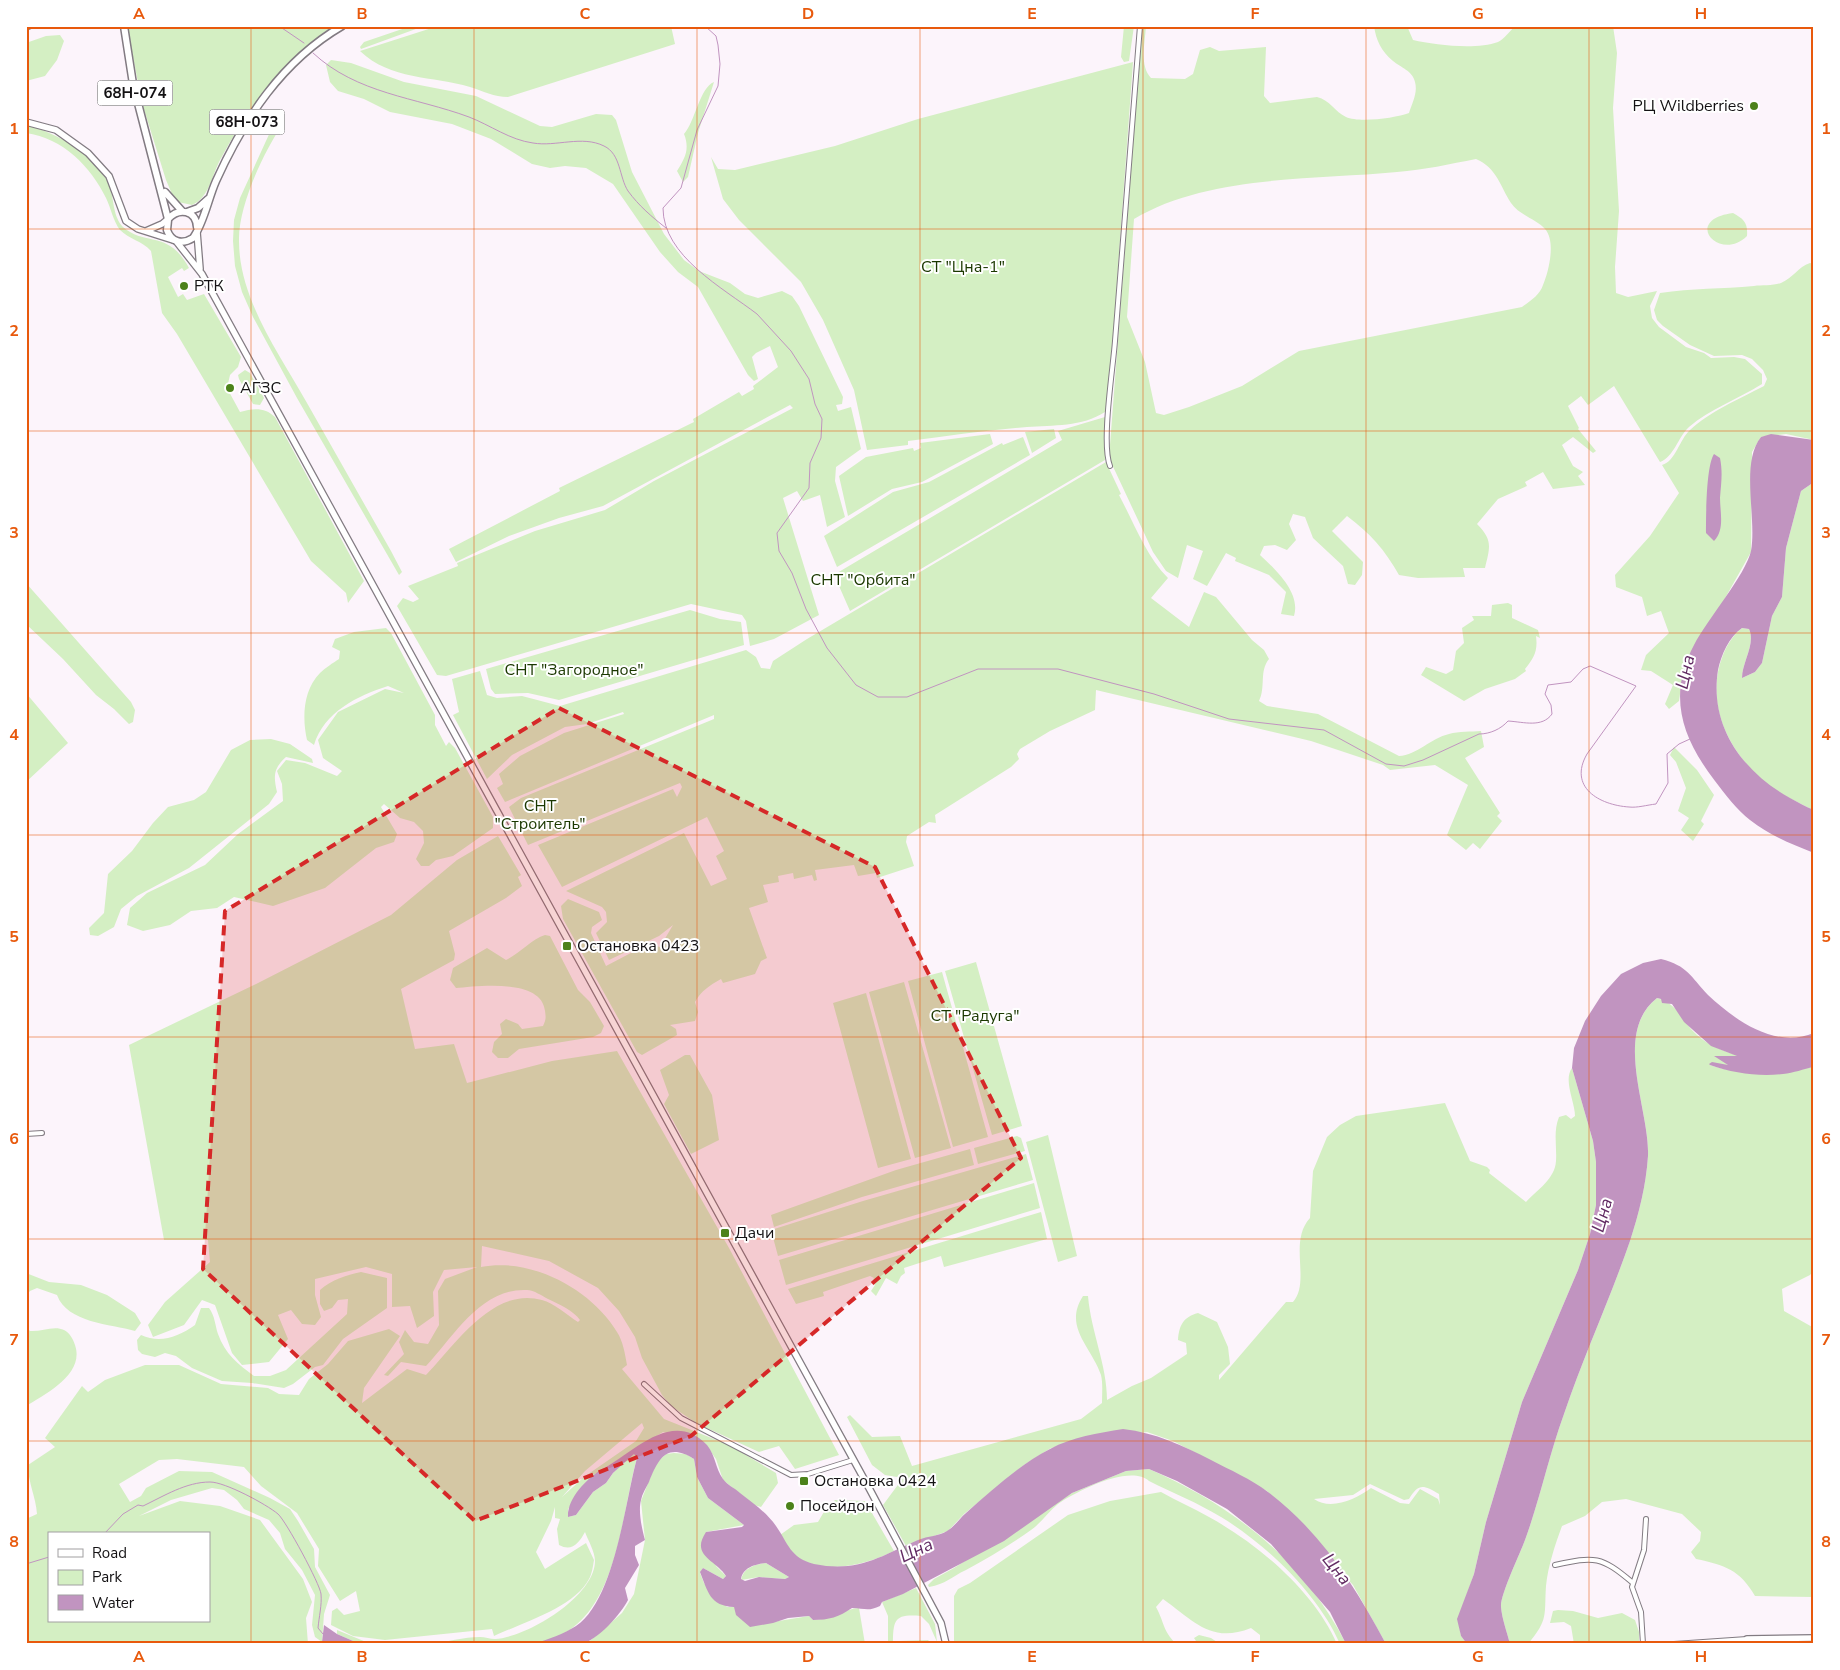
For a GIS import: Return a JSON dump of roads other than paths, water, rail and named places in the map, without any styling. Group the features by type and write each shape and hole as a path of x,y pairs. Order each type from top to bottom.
{"main road":[{"name":"68Н-074","path":"124,26 133,84 161,184 168,219"},
{"name":"68Н-073","path":"202,274 198,258 197,230 208,198 234,143 274,84 316,43 342,26"},
{"path":"26,122 62,133 91,155 109,176 126,221 131,227 176,241 188,241 197,230 195,218 185,211"},
{"name":"68Н-074","path":"161,184 170,200 185,211"},
{"path":"144,231 156,227 172,214 200,206 208,198"},
{"name":"68Н-073","path":"168,219 168,234 176,241 202,274 869,1488 941,1623 946,1644"},
{"path":"1746,1641 1814,1638"}],"street":[{"path":"1110,466 1108,460 1108,414 1127,214 1140,26"},
{"path":"26,1134 42,1133"},
{"path":"644,1384 681,1418 791,1475 808,1474 853,1460"},
{"path":"1643,1644 1640,1612 1632,1587 1644,1550 1646,1519"},
{"path":"1555,1565 1586,1558 1596,1560 1620,1573 1633,1583"},
{"path":"1674,1644 1746,1641"}],"water":[{"name":"Цна","path":"1771,434 1814,440 1814,482 1801,491 1786,548 1782,597 1772,616 1762,663 1755,672 1742,678 1751,635 1749,629 1742,628 1729,641 1723,652 1718,670 1717,691 1719,710 1724,728 1744,761 1773,787 1814,810 1814,853 1773,835 1745,816 1731,802 1694,749 1682,716 1680,699 1681,682 1694,645 1748,561 1752,538 1751,461 1761,437"},
{"path":"1714,454 1720,458 1722,474 1720,498 1721,526 1720,532 1714,541 1706,533 1706,504 1709,469"},
{"name":"Цна","path":"1661,959 1683,968 1719,1005 1757,1030 1785,1037 1799,1037 1814,1033 1814,1067 1774,1075 1746,1074 1719,1068 1709,1064 1712,1062 1728,1065 1714,1056 1737,1056 1711,1046 1684,1022 1672,1004 1662,1003 1661,999 1657,998 1644,1013 1637,1031 1635,1051 1636,1073 1647,1137 1648,1156 1644,1189 1636,1220 1622,1263 1572,1392 1525,1540 1504,1593 1501,1607 1510,1644 1467,1644 1461,1636 1457,1619 1474,1574 1486,1522 1522,1402 1578,1270 1590,1234 1596,1205 1596,1162 1593,1141 1572,1068 1574,1048 1585,1021 1601,996 1621,974 1643,963"},
{"name":"Цна","path":"1123,1429 1147,1433 1190,1449 1255,1483 1268,1492 1304,1524 1335,1561 1362,1601 1386,1644 1346,1644 1330,1612 1271,1544 1227,1509 1177,1481 1149,1469 1126,1471 1072,1493 1004,1541 903,1594 882,1602 876,1608 852,1608 838,1616 824,1619 813,1620 809,1616 788,1618 750,1627 736,1615 734,1607 720,1604 711,1597 700,1572 703,1568 723,1579 726,1576 703,1552 701,1547 702,1540 706,1532 742,1527 744,1525 708,1498 697,1477 694,1459 677,1452 670,1453 660,1460 642,1496 640,1515 645,1540 635,1546 635,1555 639,1565 625,1588 628,1600 620,1612 608,1626 587,1642 569,1645 534,1644 576,1626 589,1613 600,1595 617,1548 637,1458 634,1454 613,1473 606,1483 593,1492 576,1515 568,1517 574,1497 595,1474 653,1437 667,1432 680,1431 694,1435 707,1445 720,1475 725,1481 755,1504 768,1517 795,1554 814,1564 844,1566 869,1561 918,1540 944,1533 1006,1478 1039,1455 1067,1441","holes":["766,1563 789,1577 785,1579 759,1577 745,1581 741,1579 747,1569 754,1565"]},
{"path":"324,1625 337,1634 360,1644 324,1644 322,1642"}],"waterway":[{"path":"279,26 304,43"},
{"path":"705,26 716,36 718,45 720,64 718,86 697,130 681,188 663,208 666,225 673,241 684,256 712,282 757,314 791,351 809,379 815,404 822,419 821,438 810,463 809,488 777,533 779,551 792,573 806,609 827,648 856,685 878,697 907,697 978,669 1058,669 1154,694 1229,719 1324,730 1386,764 1404,766 1423,760 1479,734 1495,731 1508,721 1532,723 1543,721 1552,714 1551,705 1545,694 1548,685 1571,682 1583,669 1590,666 1636,686 1587,754 1582,766 1581,776 1584,785 1598,798 1607,803 1629,807 1656,804 1668,783 1667,754 1679,744 1690,739"},
{"path":"313,53 330,67 367,86 469,117 516,139 542,144 587,141 604,146 614,154 628,191 646,211 666,228"},
{"path":"106,1532 123,1514 138,1505 143,1506 192,1484 210,1482 235,1489 278,1514 288,1528 309,1566 321,1594 318,1628 323,1634"},
{"path":"26,1564 48,1557"}],"railway":[{"path":"26,29 36,26"}],"place":[{"name":"РЦ Wildberries","path":"1754,106"},
{"name":"РТК","path":"184,286"},
{"name":"АГЗС","path":"230,388"},
{"name":"Остановка 0423","path":"567,946"},
{"name":"Дачи","path":"725,1233"},
{"name":"Остановка 0424","path":"804,1481"},
{"name":"Посейдон","path":"790,1506"}],"park label":[{"name":"СТ \"Цна-1\"","path":"963,267"},
{"name":"CНТ \"Орбита\"","path":"863,580"},
{"name":"СНТ \"Загородное\"","path":"574,670"},
{"name":"CНТ \"Строитель\"","path":"540,815"},
{"name":"СТ \"Радуга\"","path":"975,1016"}]}
